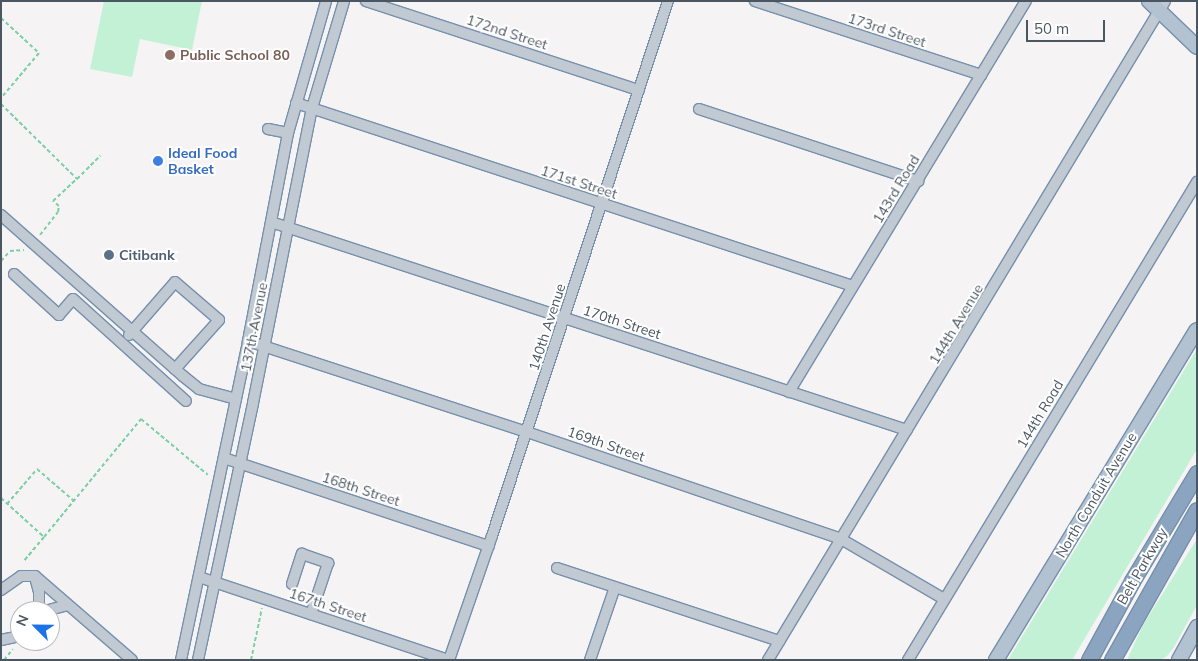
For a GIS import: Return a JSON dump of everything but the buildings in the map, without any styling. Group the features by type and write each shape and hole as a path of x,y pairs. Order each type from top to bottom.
{"highway":[{"name":"Belt Parkway","path":"1088,660 1197,473"},
{"name":"Belt Parkway","path":"1112,660 1152,586 1197,510"},
{"path":"1152,586 1197,529"}],"main road":[{"path":"1148,1 1162,7 1197,47"},
{"name":"North Conduit Avenue","path":"996,660 1197,330"},
{"path":"1179,660 1197,627"}],"street":[{"name":"137th Avenue","path":"181,660 248,342 288,133 326,1"},
{"name":"137th Avenue","path":"198,660 265,346 312,108 344,1"},
{"name":"172nd Street","path":"366,1 639,90"},
{"name":"140th Avenue","path":"449,660 527,432 668,1"},
{"name":"173rd Street","path":"755,1 981,75"},
{"name":"143rd Road","path":"789,392 1026,1"},
{"name":"144th Avenue","path":"768,660 1162,7"},
{"name":"171st Street","path":"296,103 853,286"},
{"path":"699,109 918,181"},
{"path":"268,129 288,133"},
{"name":"144th Road","path":"908,660 1197,182"},
{"path":"1,215 199,389 236,399"},
{"name":"170th Street","path":"271,222 907,430"},
{"path":"14,274 59,315 73,299 186,401"},
{"path":"123,343 176,282 218,320 175,369"},
{"name":"169th Street","path":"248,342 527,432 841,539 944,599"},
{"name":"168th Street","path":"224,458 489,546"},
{"path":"292,584 302,554 328,563 311,614"},
{"path":"557,568 779,641"},
{"path":"1,590 21,576 35,576 66,605 132,660"},
{"path":"35,576 39,601"},
{"name":"167th Street","path":"199,577 449,660"},
{"path":"590,660 615,587"},
{"path":"60,607 66,605"}],"path":[{"path":"1,18 39,53 1,98"},
{"path":"1,104 77,179"},
{"path":"1,261 10,251 22,252 33,242 58,212 59,206 53,201 100,156"},
{"path":"24,561 141,419 208,475"},
{"path":"7,504 37,468 74,501"},
{"path":"1,498 44,537"},
{"path":"251,660 262,608"}],"green space":[{"path":"104,1 202,1 192,50 140,39 132,77 90,69"},
{"path":"1197,349 1197,449 1072,660 1008,660"},
{"path":"1197,539 1197,605 1174,647 1162,659 1127,660 1143,625"}],"place":[{"name":"Public School 80","path":"170,55"},
{"name":"Ideal Food Basket","path":"158,161"},
{"name":"Citibank","path":"109,255"}]}
